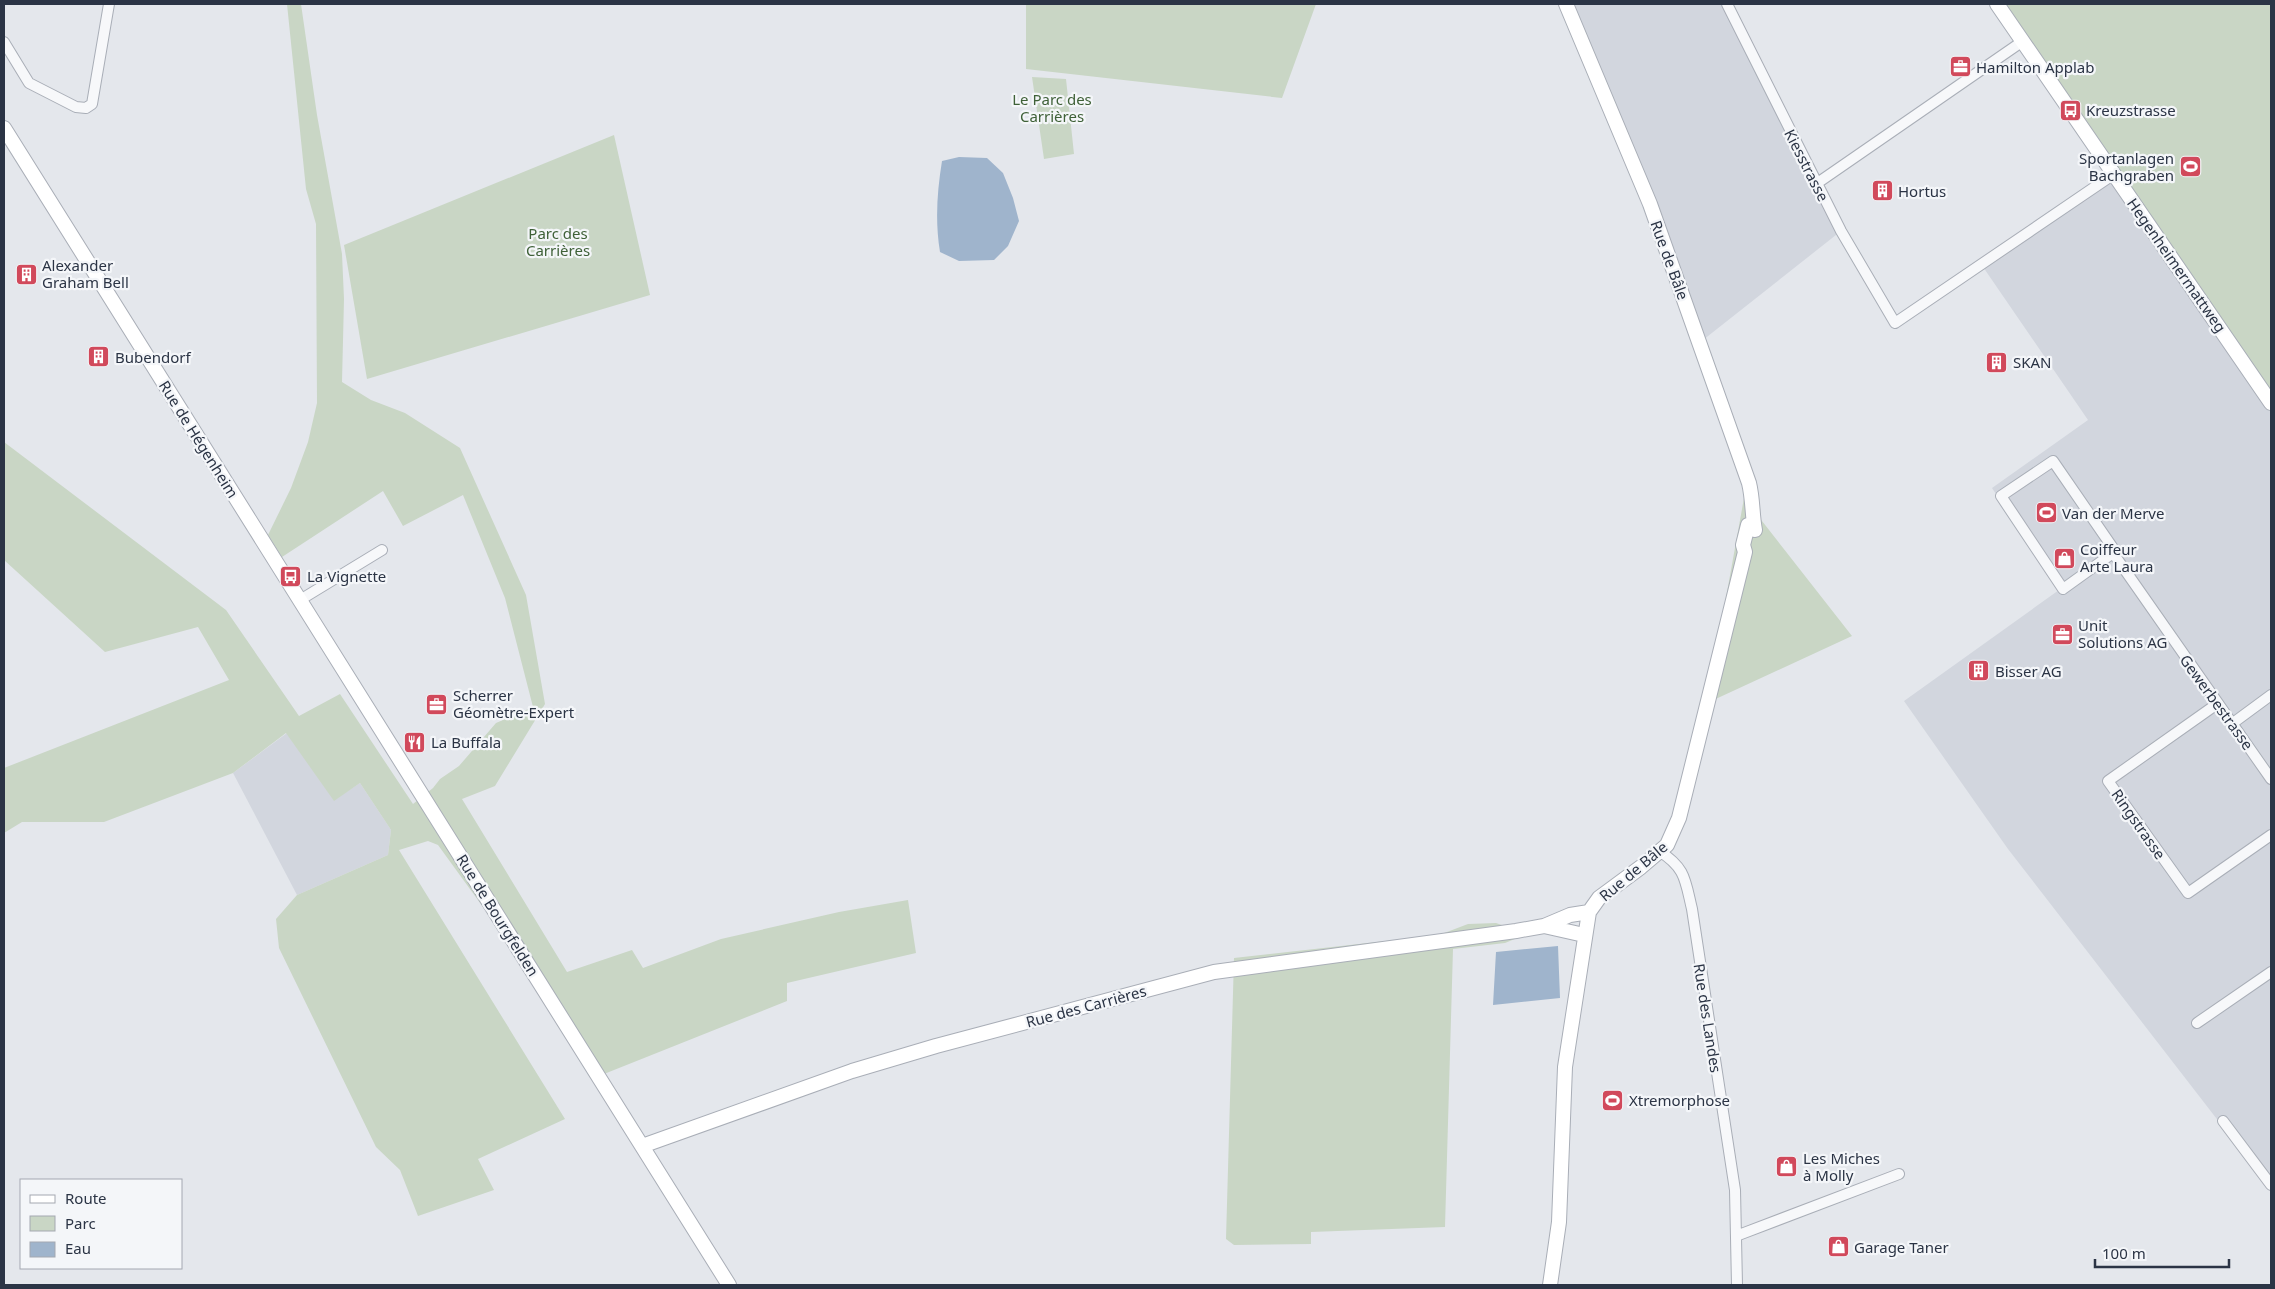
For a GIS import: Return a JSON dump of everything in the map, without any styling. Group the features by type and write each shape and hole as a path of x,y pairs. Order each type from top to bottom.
{"street":[{"path":"4,42 29,82 76,107 86,108 92,104 109,4"},
{"name":"Rue de Bâle","path":"1550,1285 1559,1222 1565,1067 1589,912 1598,898 1667,845 1679,818 1746,552 1750,549 1755,528 1752,524 1753,501 1749,483 1650,204 1566,4"},
{"name":"Kiesstrasse","path":"1727,4 1841,232 1895,323 2114,174"},
{"name":"Hegenheimermattweg","path":"1997,4 2271,403"},
{"path":"1816,184 2023,41"},
{"name":"Rue de Hégenheim","path":"4,128 266,546"},
{"name":"Gewerbestrasse","path":"2115,551 2053,461 2001,496 2063,589 2113,553 2217,704 2233,722 2271,779"},
{"name":"Rue de Bourgfelden","path":"266,546 729,1285"},
{"path":"300,600 382,550"},
{"path":"2233,722 2271,695"},
{"name":"Ringstrasse","path":"2217,704 2108,781 2188,893 2271,835"},
{"name":"Rue des Landes","path":"1660,851 1673,860 1680,868 1692,909 1735,1190 1737,1285"},
{"name":"Rue des Carrières","path":"642,1146 852,1071 936,1046 1214,972 1544,926 1570,915 1589,912"},
{"name":"Rue des Carrières","path":"1544,926 1584,935"},
{"path":"2197,1024 2271,972"},
{"path":"2222,1120 2271,1185"},
{"path":"1736,1236 1899,1174"}],"shaded area":[{"path":"1561,4 1727,4 1841,231 1703,340"},
{"path":"2114,174 2271,403 2271,1189 2008,849 1904,701 2059,590 1992,488 2088,420 1981,264"},
{"path":"287,733 334,800 360,783 391,830 388,855 297,895 233,773"}],"green space":[{"path":"287,4 301,4 317,115 342,254 344,299 342,382 371,400 405,413 460,448 526,595 545,704 495,786 462,799 567,972 632,950 643,968 721,939 839,912 908,900 916,953 787,983 787,1001 604,1074 438,845 428,841 399,850 565,1119 478,1159 494,1190 418,1216 400,1170 376,1147 279,948 276,919 297,895 388,855 391,830 360,783 334,801 286,733 233,773 104,822 22,822 4,833 4,768 229,680 198,627 105,652 4,560 4,442 226,610 299,716 340,694 413,804 433,788 440,779 459,766 496,723 533,707 505,598 463,495 403,526 383,491 282,557 268,535 291,488 308,442 317,403 316,224 306,189"},
{"path":"1026,4 1316,4 1282,98 1026,69"},
{"name":"Sportanlagen Bachgraben","path":"1997,4 2271,4 2271,403"},
{"name":"Le Parc des Carrières","path":"1032,77 1066,79 1074,154 1044,159"},
{"name":"Parc des Carrières","path":"614,135 650,295 367,379 344,245"},
{"path":"1744,498 1852,636 1707,703"},
{"path":"1496,923 1508,927 1522,936 1505,943 1453,949 1445,1227 1311,1232 1311,1244 1234,1245 1226,1239 1234,958 1439,935 1468,924"}],"water":[{"path":"959,157 987,158 1003,173 1013,198 1019,221 1008,246 994,260 959,261 940,252 937,207 942,161"},
{"path":"1558,946 1560,998 1493,1005 1496,952"}],"place":[{"name":"Hamilton Applab","path":"1960,67"},
{"name":"Kreuzstrasse","path":"2070,110"},
{"name":"Sportanlagen Bachgraben","path":"2190,167"},
{"name":"Hortus","path":"1882,191"},
{"name":"Alexander Graham Bell","path":"26,274"},
{"name":"Bubendorf","path":"99,357"},
{"name":"SKAN","path":"1997,362"},
{"name":"Van der Merve","path":"2046,513"},
{"name":"Coiffeur Arte Laura","path":"2064,558"},
{"name":"La Vignette","path":"291,576"},
{"name":"Unit Solutions AG","path":"2062,634"},
{"name":"Bisser AG","path":"1979,671"},
{"name":"Scherrer Géomètre-Expert","path":"437,704"},
{"name":"La Buffala","path":"415,742"},
{"name":"Xtremorphose","path":"1613,1100"},
{"name":"Les Miches à Molly","path":"1787,1167"},
{"name":"Garage Taner","path":"1838,1247"}]}
